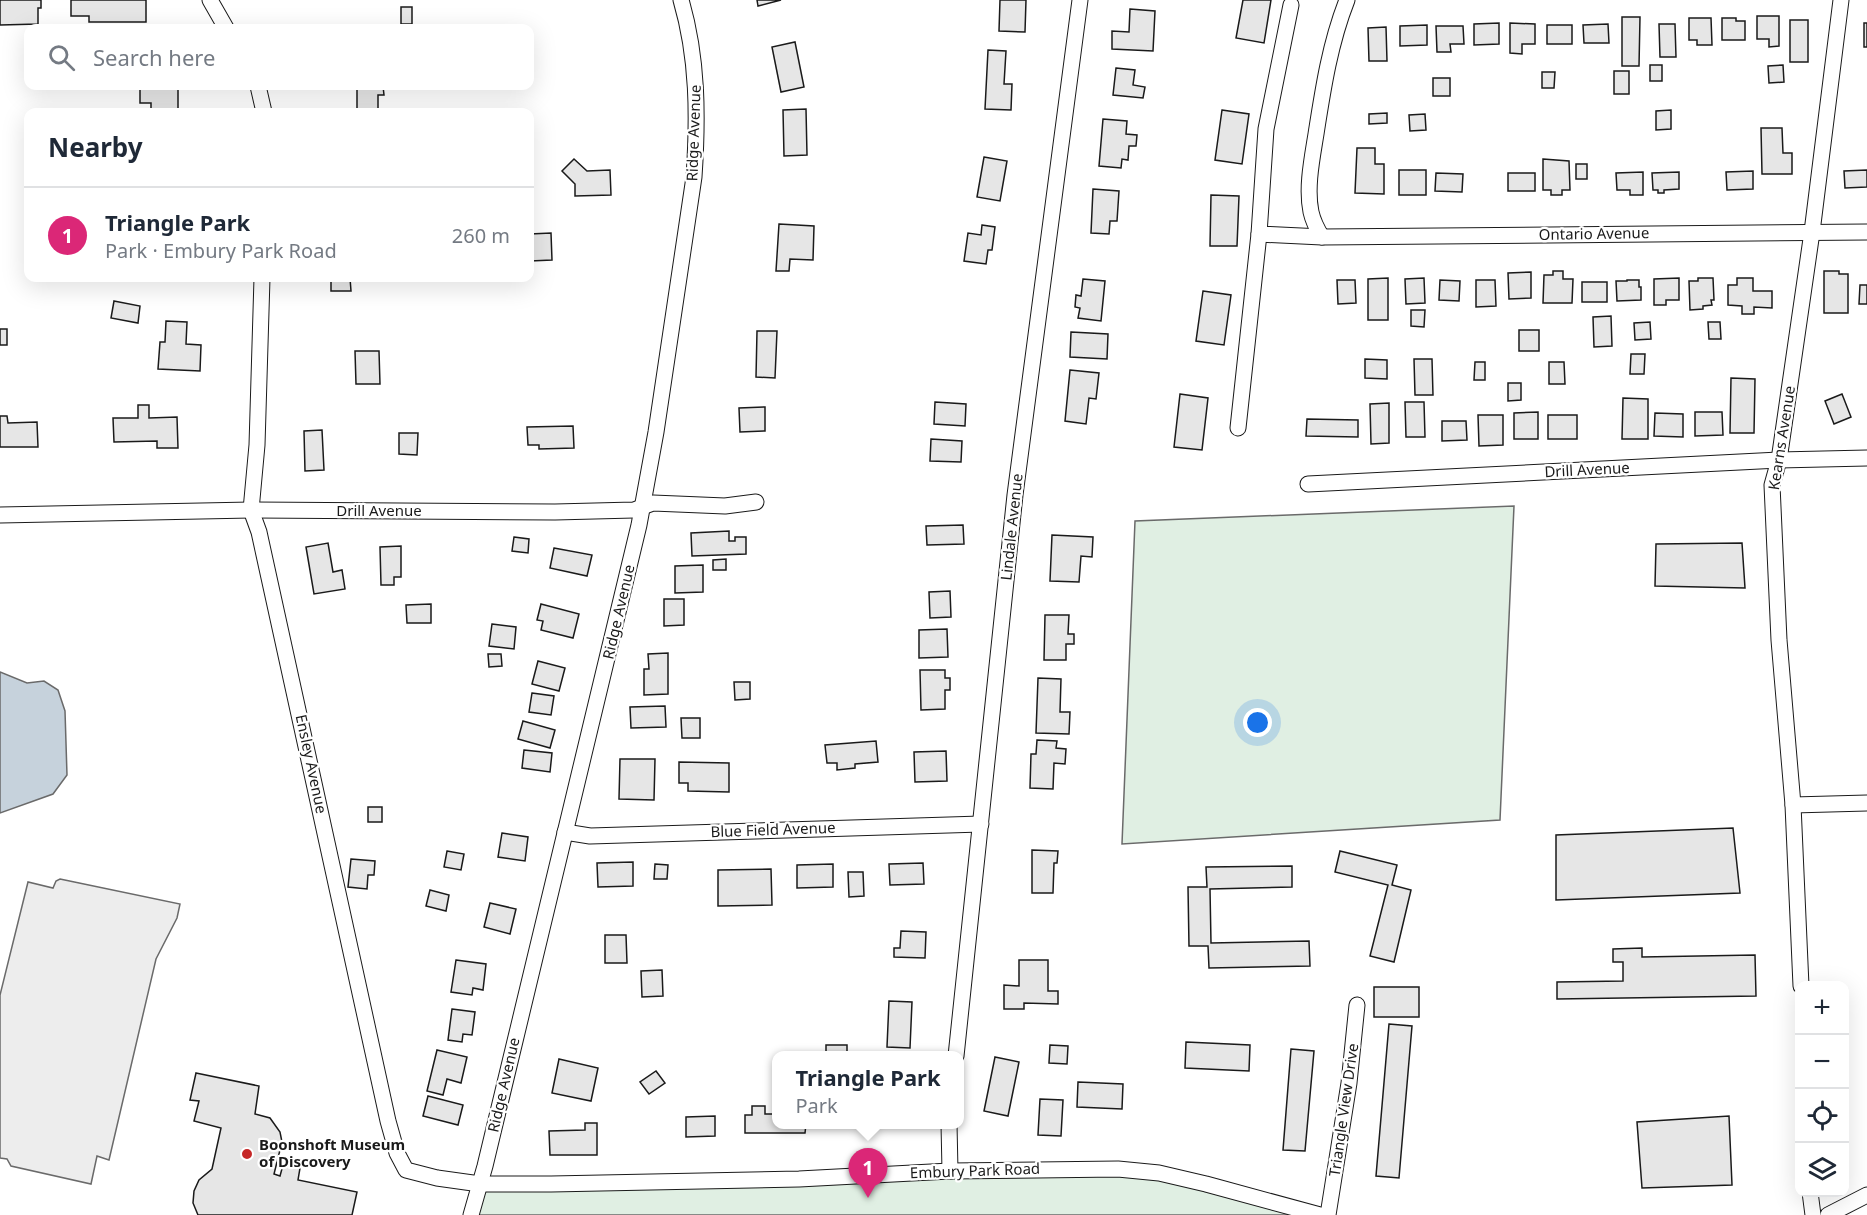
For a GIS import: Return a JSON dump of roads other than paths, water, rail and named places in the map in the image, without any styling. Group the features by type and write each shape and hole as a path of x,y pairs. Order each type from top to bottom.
{"street":[{"path":"210,0 224,24"},
{"name":"Ridge Avenue","path":"471,1215 643,507 656,432 694,177 697,95 694,62 681,0"},
{"name":"Lindale Avenue","path":"957,1051 1016,495 1080,0"},
{"path":"1322,237 1310,210 1312,158 1324,84 1340,17 1347,0"},
{"name":"Kearns Avenue","path":"1801,981 1793,805 1779,640 1772,485 1779,460 1812,232 1841,0"},
{"path":"1238,428 1259,234 1266,129 1291,5"},
{"path":"259,90 263,108"},
{"name":"Ontario Avenue","path":"1259,234 1322,237 1867,232"},
{"name":"Ensley Avenue","path":"262,282 257,445 251,510 259,532 365,1018 397,1153 406,1170 437,1179 480,1184"},
{"name":"Drill Avenue","path":"1308,484 1779,460 1867,458"},
{"name":"Drill Avenue","path":"0,514 251,510 555,512 634,510 653,503 725,506 756,502"},
{"path":"1793,805 1867,803"},
{"name":"Blue Field Avenue","path":"565,832 590,836 981,824"},
{"name":"Triangle View Drive","path":"1328,1215 1349,1083 1357,1005"},
{"path":"949,1129 950,1171"},
{"name":"Embury Park Road","path":"480,1184 690,1182 950,1171 1091,1168 1160,1173 1320,1215"},
{"path":"1828,1215 1867,1195"},
{"path":"1811,1197 1813,1215"}],"place":[{"name":"Boonshoft Museum of Discovery","path":"247,1154"},
{"name":"Triangle Park","path":"868,1198"}]}
